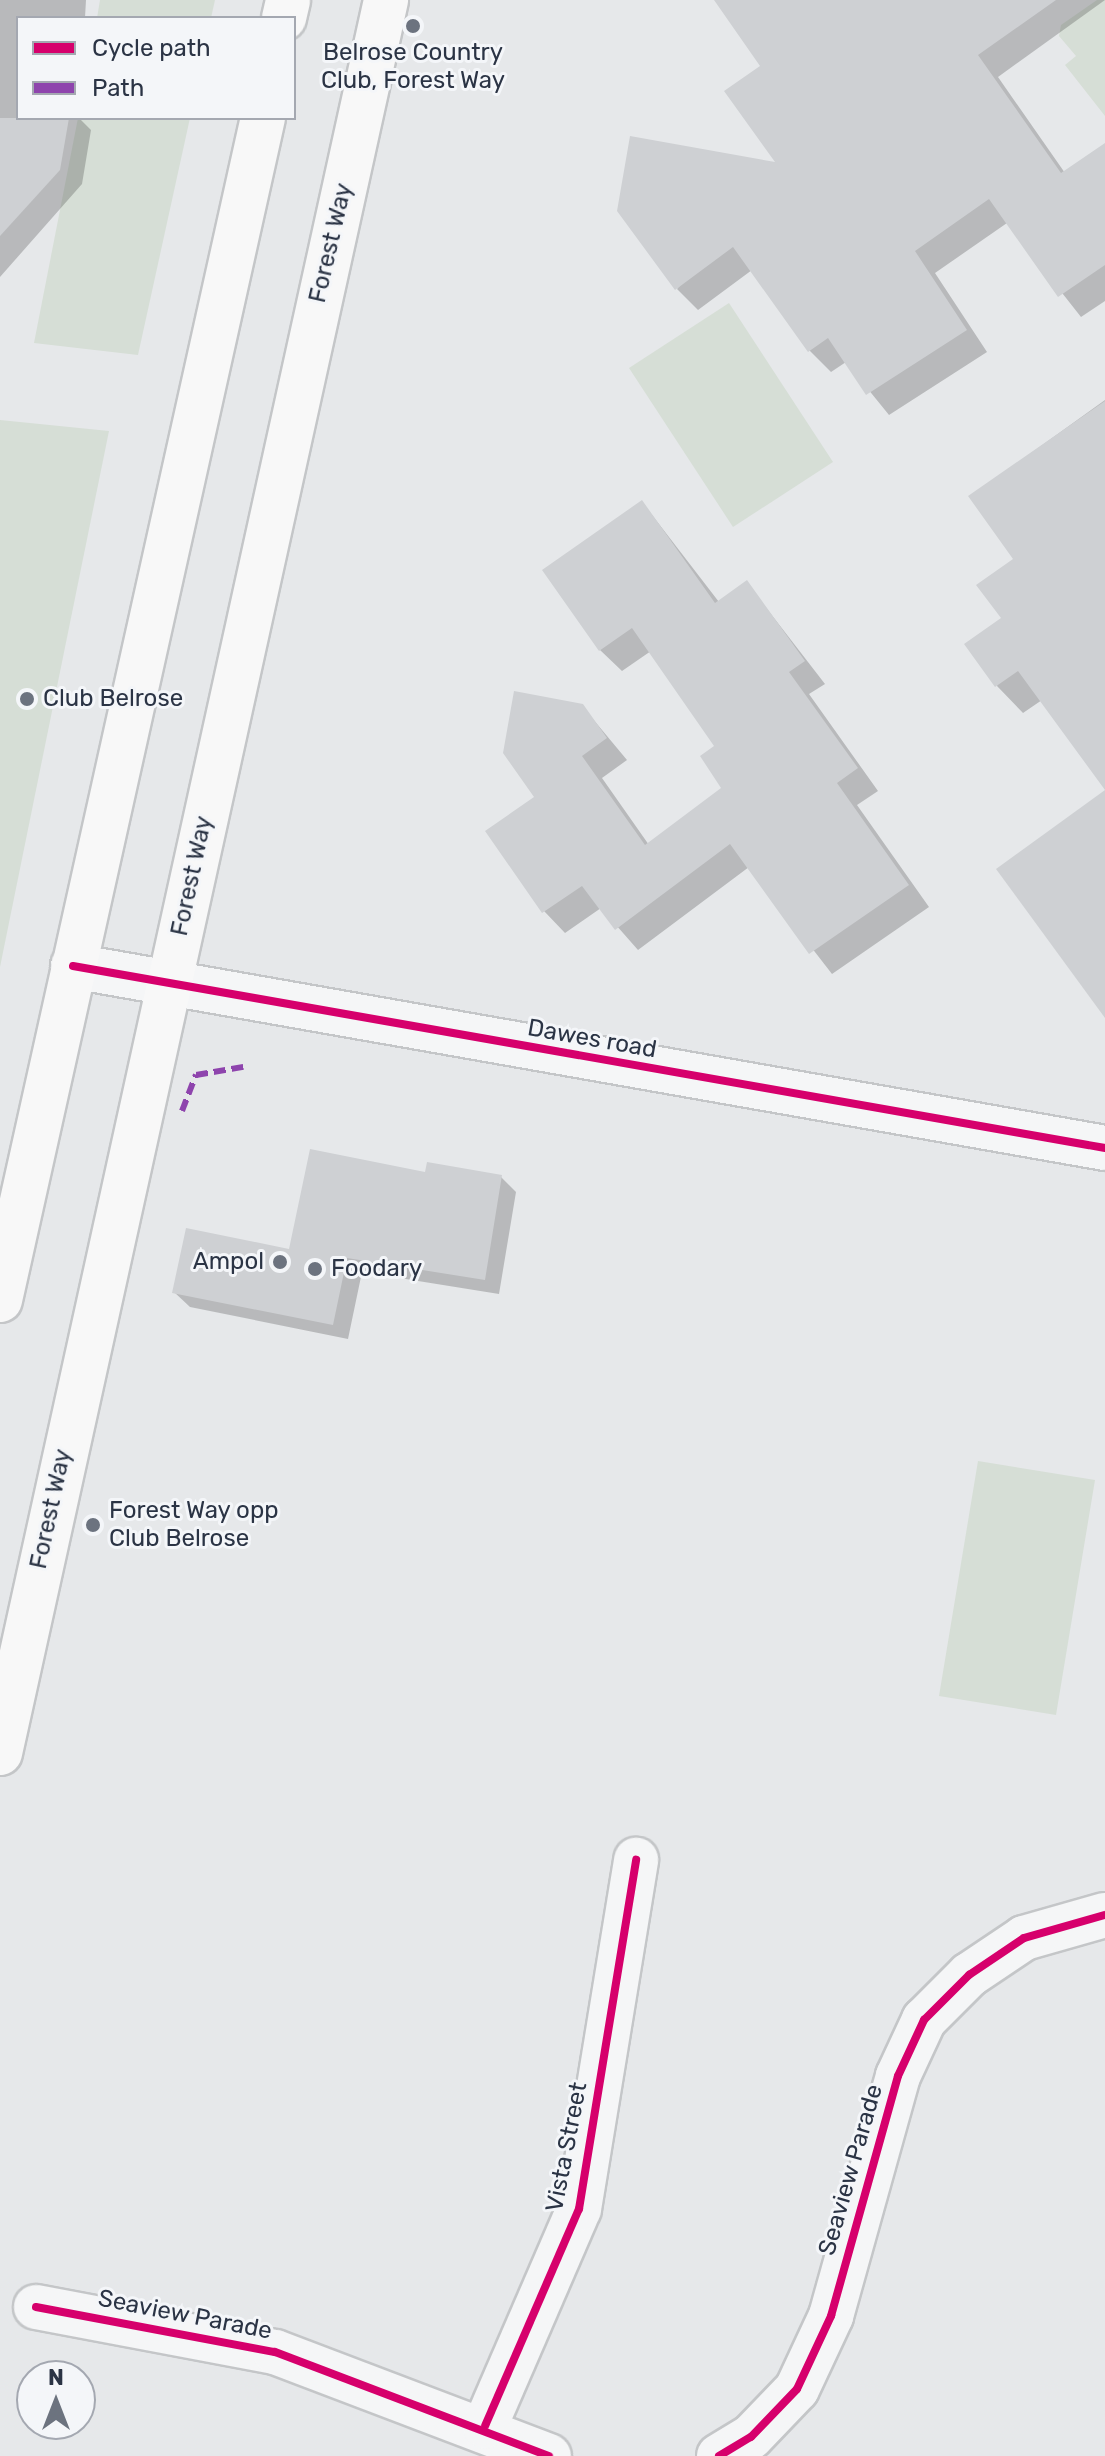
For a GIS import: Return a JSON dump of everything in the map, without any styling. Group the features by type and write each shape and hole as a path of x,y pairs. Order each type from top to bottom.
{"main road":[{"name":"Forest Way","path":"0,1753 386,0"},
{"path":"0,1300 263,120"}],"street":[{"name":"Dawes road","path":"73,966 1105,1148"},
{"name":"Vista Street","path":"485,2426 579,2209 636,1860"},
{"name":"Seaview Parade","path":"719,2456 751,2437 797,2389 831,2316 898,2076 924,2020 969,1975 1024,1938 1105,1915"},
{"name":"Seaview Parade","path":"36,2307 275,2352 485,2426 549,2456"}],"shaded area":[{"path":"100,0 215,0 211,16 97,16"},
{"path":"1097,0 1105,0 1105,116 1065,65 1076,56 1059,36 1061,25"},
{"path":"78,120 190,120 138,355 34,343"},
{"path":"729,303 833,462 733,527 629,368"},
{"name":"Club Belrose","path":"0,420 109,431 0,967"},
{"path":"978,1461 1095,1480 1056,1715 939,1696"}],"building":[{"path":"714,0 1056,0 978,55 1061,173 1105,143 1105,265 1058,297 989,199 915,251 967,330 866,395 828,338 808,352 733,247 675,290 617,211 630,136 775,162 724,91 760,66"},
{"path":"0,118 69,120 60,170 0,236"},
{"path":"1105,401 1105,790 1018,671 995,687 964,644 1001,618 976,585 1013,559 968,496"},
{"path":"642,500 715,603 747,580 805,661 789,672 858,768 837,783 909,885 809,954 730,844 615,930 582,886 542,913 485,831 534,797 503,753 514,691 583,704 607,738 582,756 645,845 721,788 700,756 714,746 632,628 599,651 542,570"},
{"path":"1105,790 1105,1018 996,869"},
{"path":"310,1149 425,1172 427,1162 502,1175 485,1280 347,1258 333,1325 172,1293 186,1228 289,1249"}],"marked path":[{"path":"182,1111 196,1075 243,1067"}],"cycle path":[{"path":"73,966 1105,1148"},
{"path":"485,2426 579,2209 636,1860"},
{"path":"719,2456 751,2437 797,2389 831,2316 898,2076 924,2020 969,1975 1024,1938 1105,1915"},
{"path":"36,2307 275,2352 549,2456"}],"place":[{"name":"Belrose Country Club, Forest Way","path":"413,26"},
{"name":"Club Belrose","path":"27,699"},
{"name":"Ampol","path":"280,1262"},
{"name":"Foodary","path":"315,1269"},
{"name":"Forest Way opp Club Belrose","path":"93,1525"}]}
